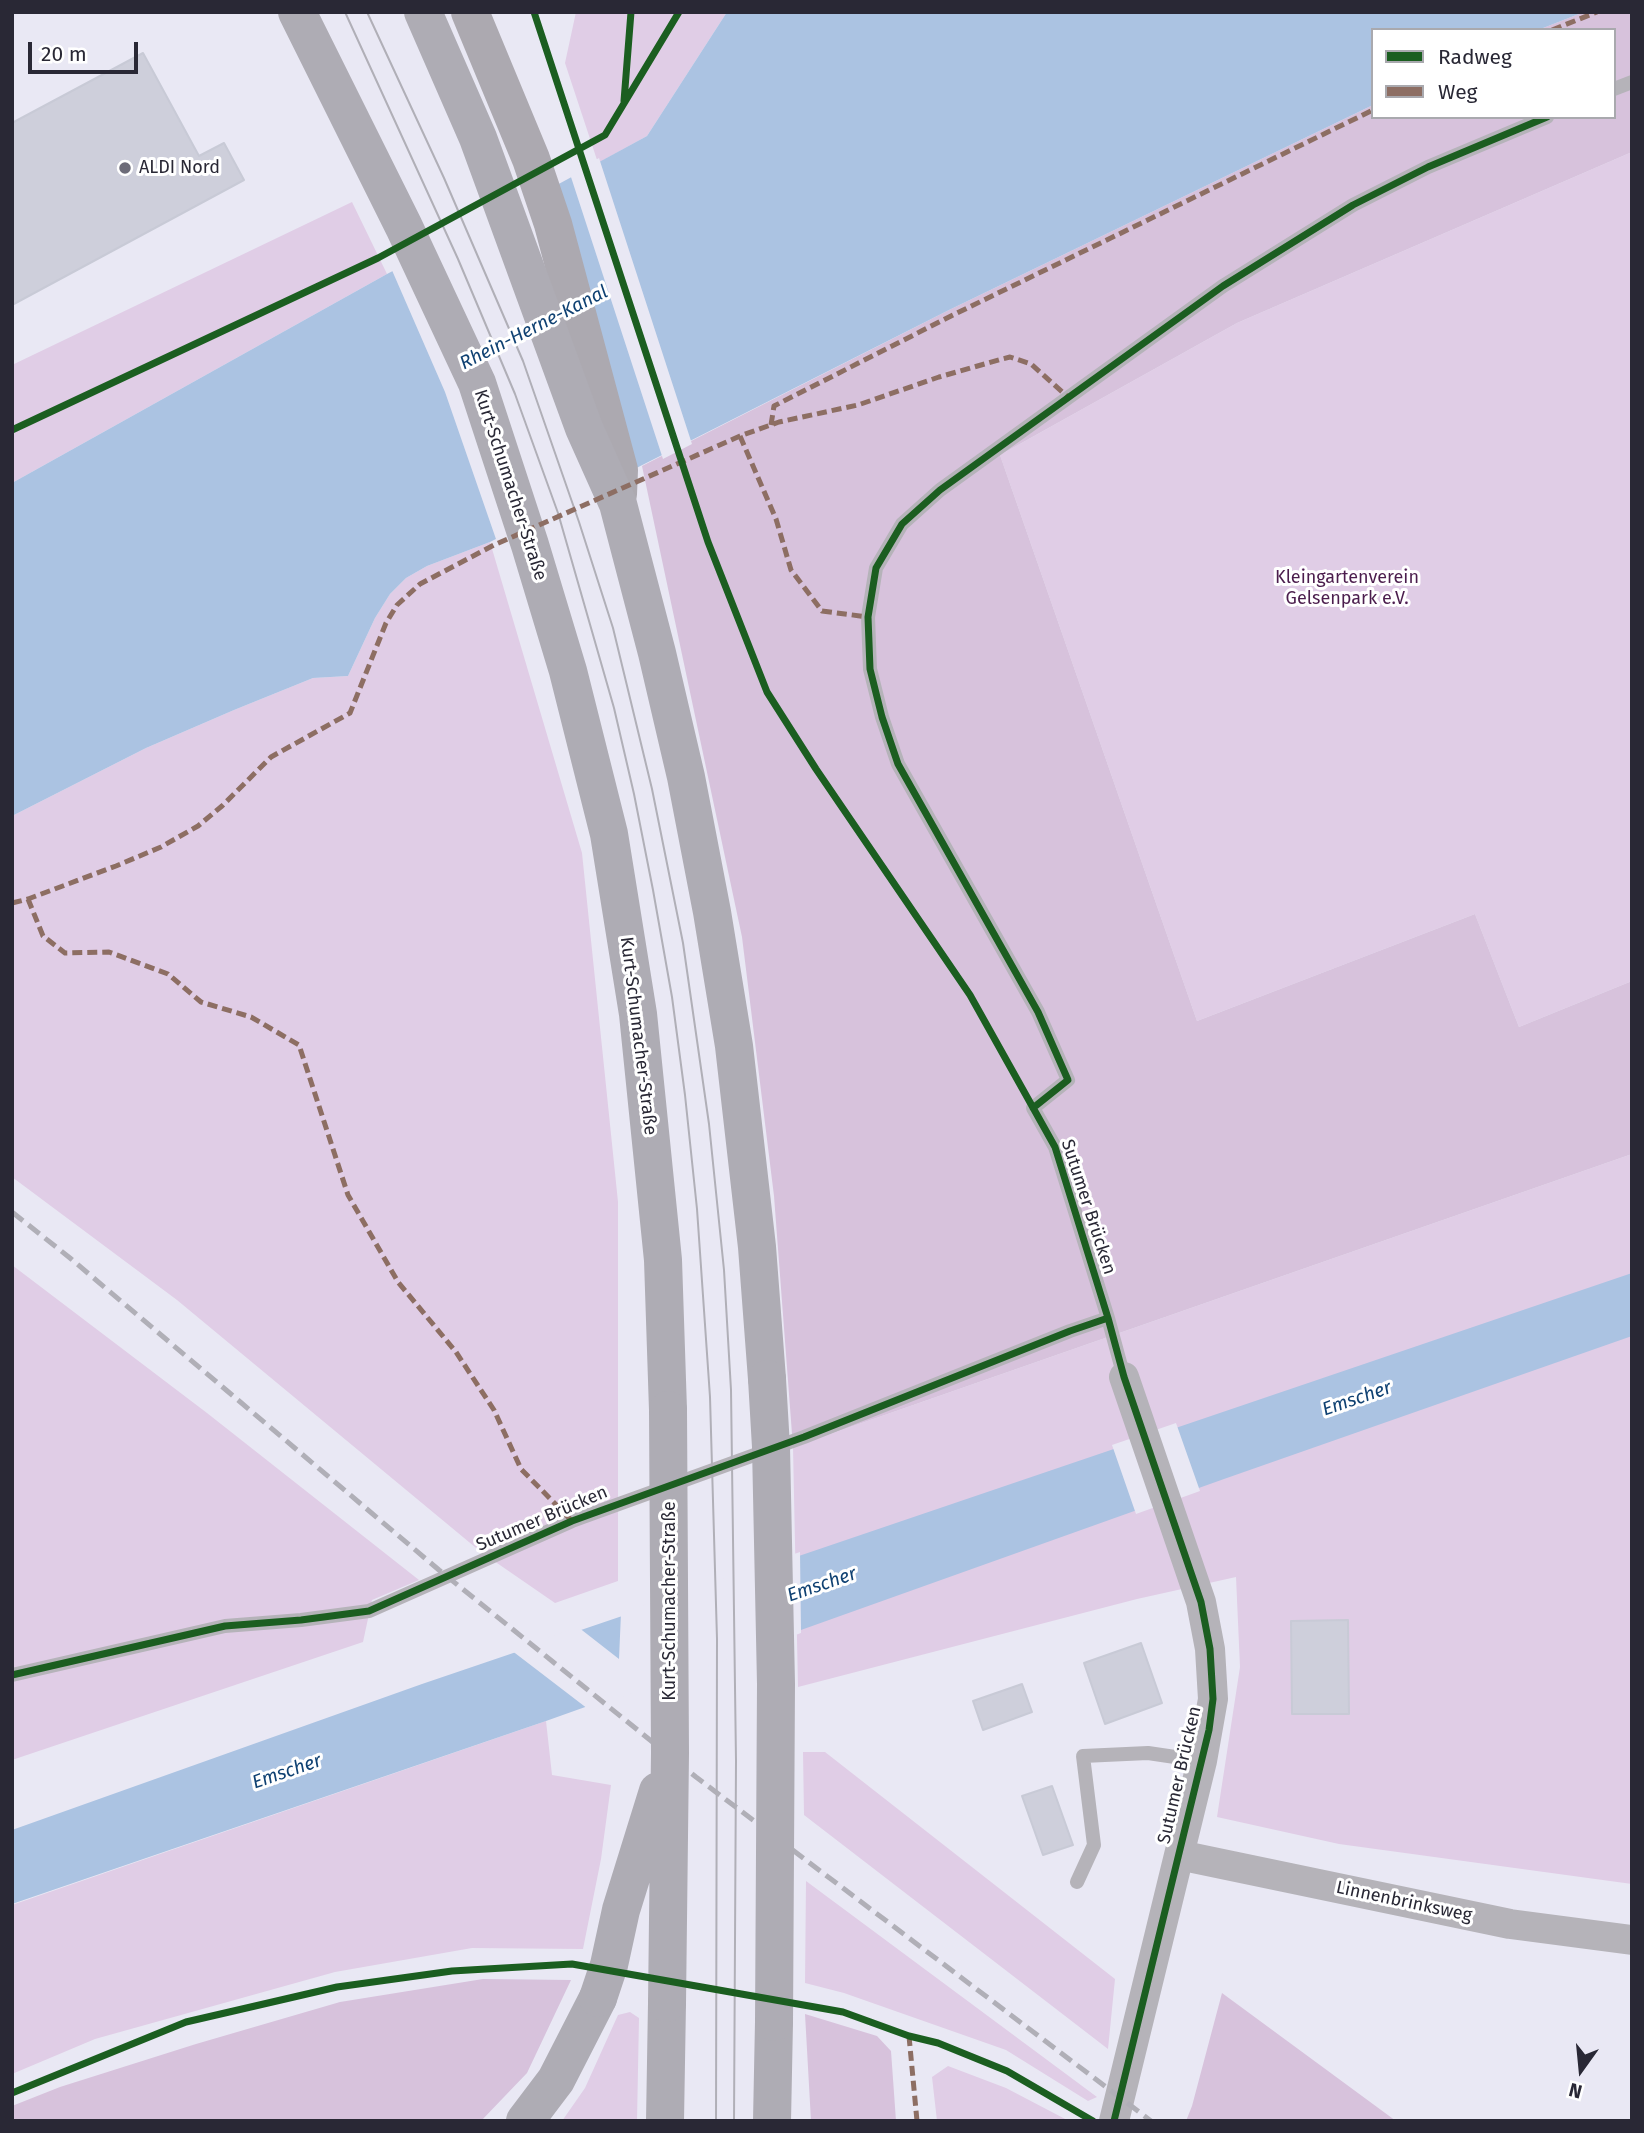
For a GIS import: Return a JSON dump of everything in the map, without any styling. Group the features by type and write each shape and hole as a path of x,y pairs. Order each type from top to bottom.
{"main road":[{"name":"Kurt-Schumacher-Straße","path":"297,12 404,226 477,383 568,671 609,834 638,1014 663,1260 668,1410 670,1753 665,2121"},
{"path":"423,12 460,95 584,428 618,503 686,777 712,912 734,1045 757,1247 771,1447 776,1684 772,2121"},
{"path":"470,12 531,159 553,223 618,470 618,503"},
{"path":"525,2121 556,2080 598,1998 609,1965 621,1910 670,1753"}],"street":[{"name":"Sutumer Brücken","path":"1115,2121 1202,1761 1213,1699 1210,1649 1201,1602 1124,1377"},
{"name":"Linnenbrinksweg","path":"1179,1855 1510,1924 1632,1940"}],"lane":[{"name":"Sutumer Brücken","path":"1124,1377 1055,1147 1033,1108 1068,1080 1038,1012 898,764 882,717 870,669 868,617 876,568 902,524 940,490 1223,286 1353,205 1428,167 1542,119"},
{"name":"Sutumer Brücken","path":"12,1675 225,1626 369,1611 572,1521 804,1437 1108,1318"},
{"path":"1077,1882 1094,1845 1083,1756 1148,1753 1202,1761"}],"green space":[{"path":"576,12 727,12 647,136 598,163 565,63"},
{"name":"Kleingartenverein Gelsenpark e.V.","path":"1632,152 1632,981 1519,1027 1475,914 1197,1021 1000,455 1237,323"},
{"path":"352,202 387,274 12,483 12,365"},
{"path":"490,542 582,853 618,1202 618,1581 555,1603 481,1552 177,1300 12,1177 12,816 146,748 234,710 313,678 348,676 375,618 390,594 406,578 427,566"},
{"path":"1632,1154 1632,1884 1339,1844 1217,1817 1240,1667 1236,1577 1137,1599 798,1687 793,1447"},
{"path":"12,1265 207,1413 419,1580 372,1600 363,1642 12,1760"},
{"path":"546,1721 552,1775 611,1785 601,1859 583,1949 472,1948 335,1972 95,2039 12,2074 12,1905"},
{"path":"803,1752 825,1752 1115,1979 1108,2049 804,1815"},
{"path":"806,1881 1097,2097 1088,2101 1006,2050 844,1993 805,1983"},
{"path":"630,2012 639,2018 637,2121 562,2121 585,2088 618,2015"},
{"path":"948,2066 1006,2088 1069,2121 937,2121 932,2077"}],"shaded area":[{"path":"1584,12 1632,12 1632,152 1237,323 1000,455 1197,1021 1475,914 1519,1027 1632,981 1632,1154 793,1447 774,1196 742,937 642,466 949,310 1371,106 1371,119 1616,119 1616,28 1543,28"},
{"path":"483,1979 571,1980 527,2073 481,2121 12,2121 12,2106 60,2087 196,2044 340,2002"},
{"path":"1222,1993 1396,2121 1186,2121"},
{"path":"805,2014 877,2036 891,2051 896,2121 811,2121"}],"water":[{"name":"Rhein-Herne-Kanal","path":"727,12 1584,12 1543,28 1371,28 1371,106 949,310 490,542 427,566 406,578 390,594 375,618 348,676 313,678 234,710 146,748 12,816 12,483 387,274 647,136"},
{"name":"Emscher","path":"1632,1273 1632,1336 546,1721 12,1904 12,1830 422,1684"}],"pier":[{"path":"599,158 692,444 663,459 570,174"},
{"path":"557,181 637,472 497,542 445,392 391,268"},
{"path":"1176,1423 1200,1491 1136,1514 1112,1445"},
{"path":"800,1552 801,1633 588,1709 511,1650 578,1627 619,1659 621,1613"}],"building":[{"name":"ALDI Nord","path":"143,53 199,156 224,143 244,180 12,305 12,123"},
{"path":"1348,1620 1349,1714 1292,1714 1291,1621"},
{"path":"1141,1643 1162,1703 1105,1724 1084,1663"},
{"path":"1022,1684 1032,1712 983,1730 973,1701"},
{"path":"1052,1786 1073,1845 1043,1855 1022,1796"}],"tram line":[{"path":"345,12 458,259 515,394 558,513 614,708 634,794 672,997 697,1209 710,1397 717,1639 716,2121"},
{"path":"367,12 444,178 523,361 579,522 613,628 652,789 683,943 709,1124 724,1270 731,1390 736,1761 734,2121"}],"railway":[{"path":"12,1212 439,1570 696,1777 1151,2121"}],"marked path":[{"path":"1557,28 1597,12"},
{"path":"771,425 774,406 951,316 1371,111"},
{"path":"12,903 116,866 161,847 198,826 271,757 350,713 386,623 397,605 420,584 494,545 740,436 779,422 858,405 1002,359 1010,357 1031,364 1069,398"},
{"path":"740,436 776,519 791,570 822,611 868,617"},
{"path":"28,899 43,936 65,953 109,952 168,974 201,1002 251,1017 299,1045 348,1195 398,1282 456,1352 494,1410 521,1469 572,1521"},
{"path":"909,2036 917,2121"}],"cycle path":[{"path":"534,12 708,542 767,692 816,769 970,995 1055,1147 1124,1377 1201,1602 1210,1649 1213,1699 1209,1730 1114,2121"},
{"path":"624,101 631,12"},
{"path":"12,430 378,258 605,135 679,12"},
{"path":"1033,1108 1068,1080 1038,1012 898,764 870,669 868,617 876,568 902,524 940,490 1223,286 1353,205 1428,167 1542,119"},
{"path":"12,1675 225,1626 369,1611 572,1521 804,1437 1108,1318"},
{"path":"12,2093 186,2022 337,1987 452,1971 572,1964 843,2012 909,2036 938,2043 1007,2071 1093,2121"}],"place":[{"name":"ALDI Nord","path":"125,168"}]}
